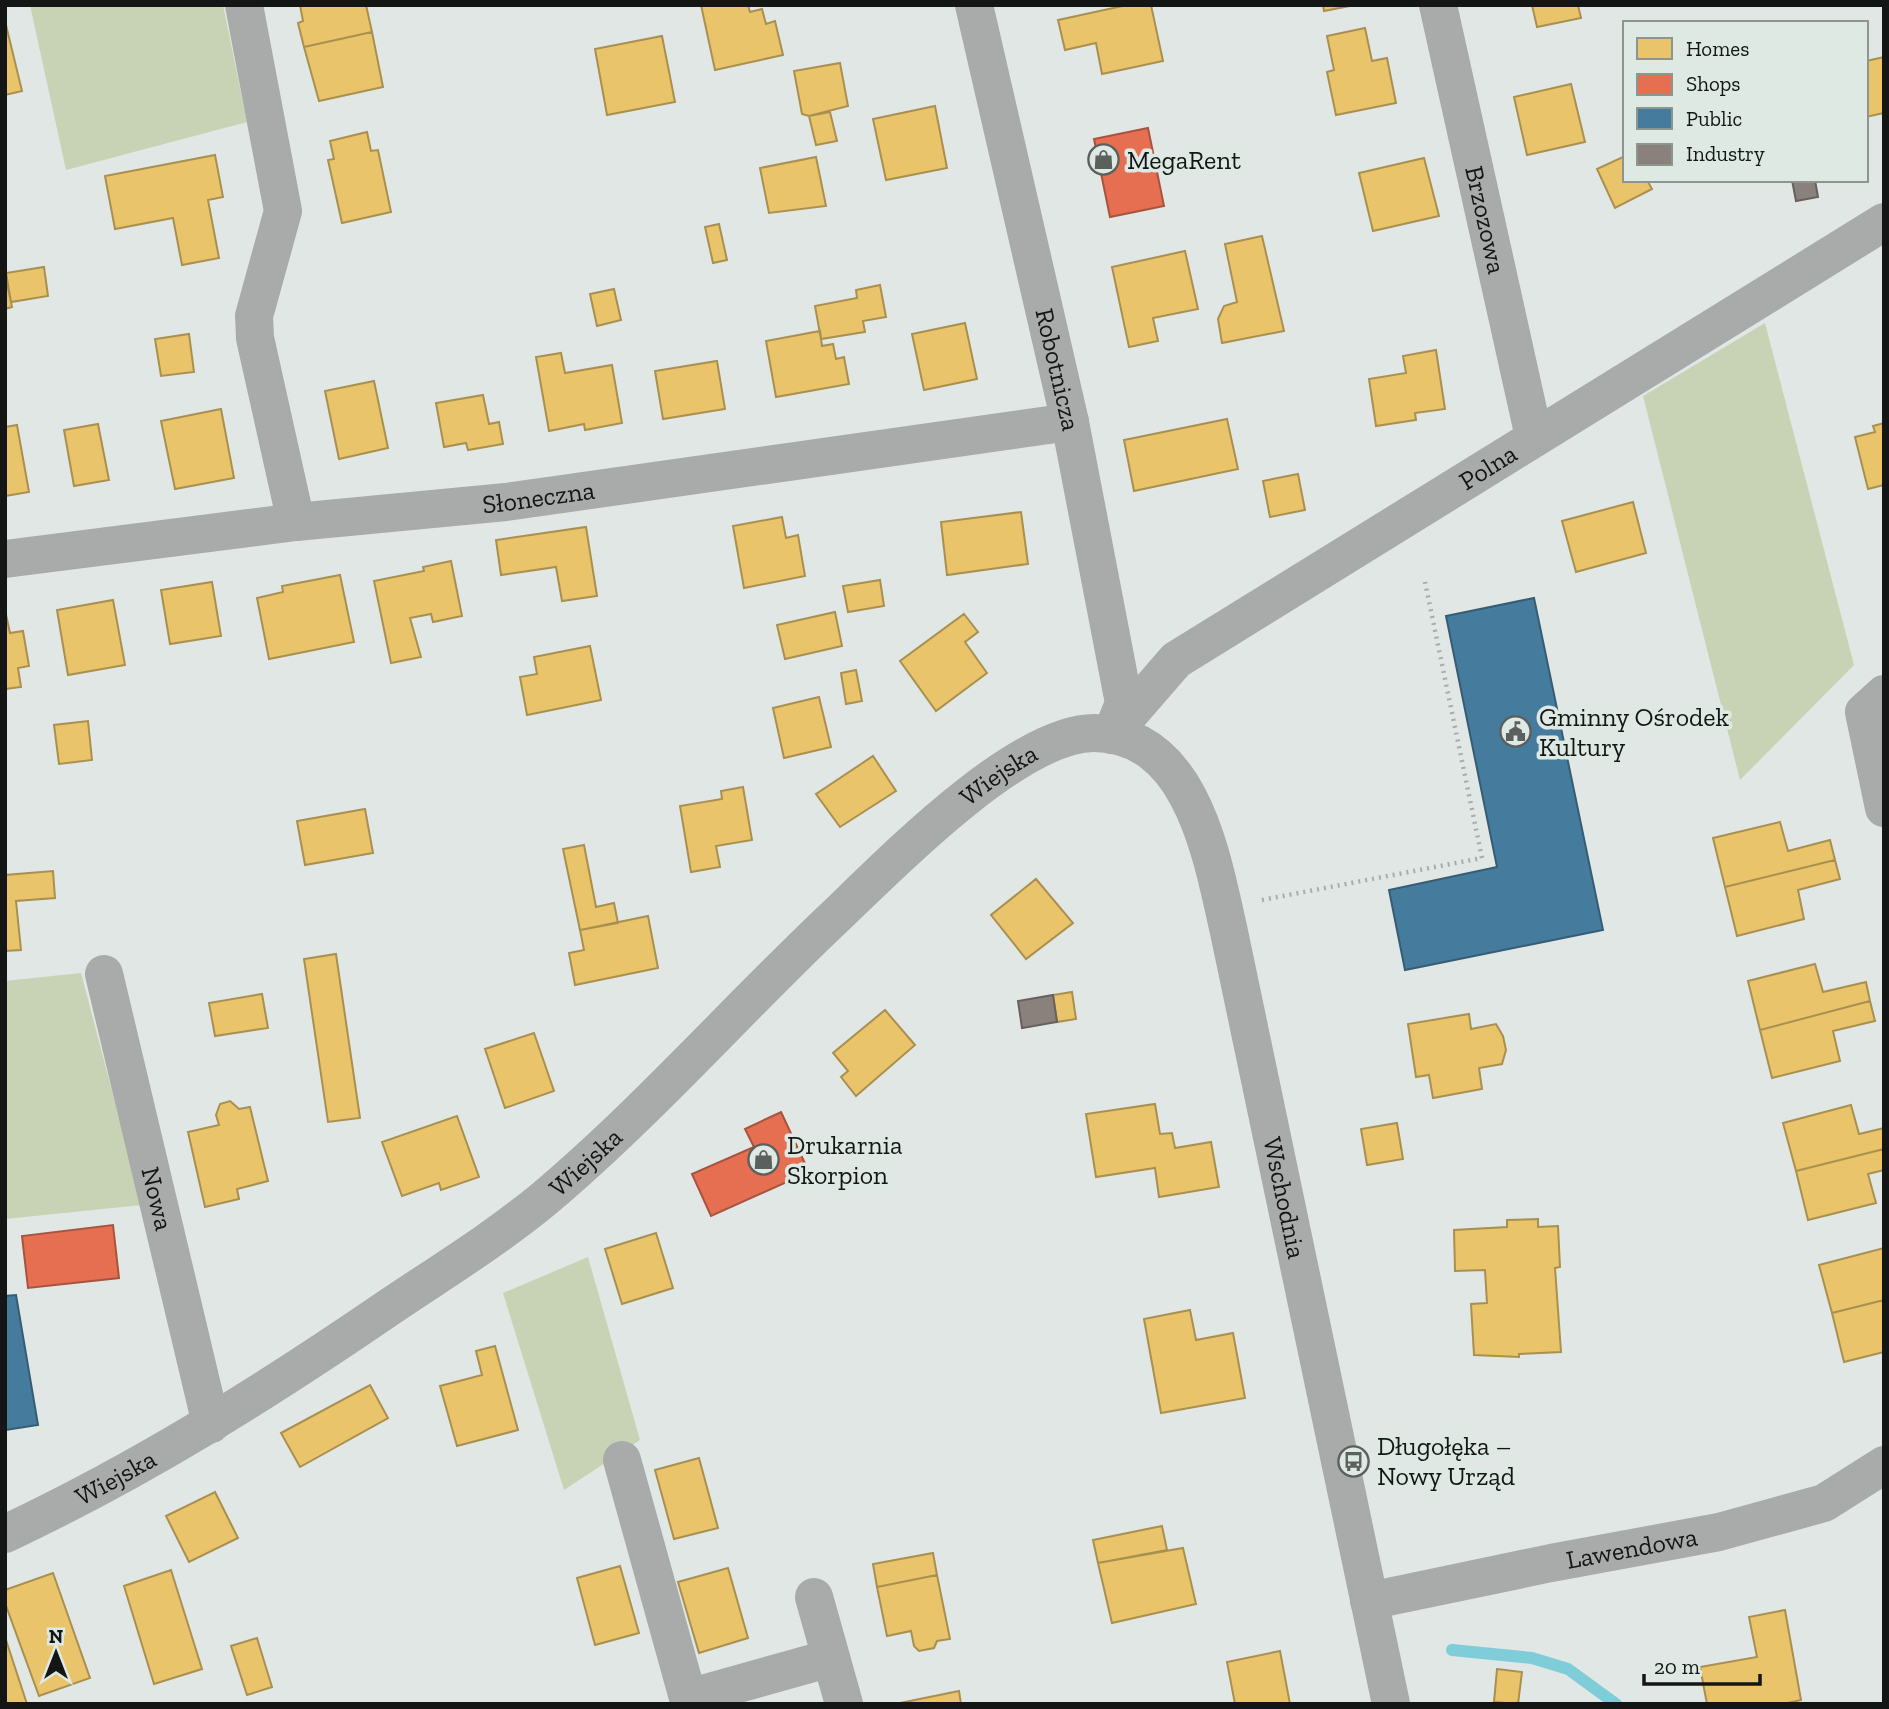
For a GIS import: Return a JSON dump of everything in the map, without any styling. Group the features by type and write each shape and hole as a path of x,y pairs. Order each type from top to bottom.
{"street":[{"path":"244,5 283,211 254,316 256,338 296,522"},
{"name":"Robotnicza","path":"974,5 1070,422 1124,702 1111,735"},
{"name":"Brzozowa","path":"1438,5 1534,437"},
{"name":"Polna","path":"1111,735 1176,660 1884,222"},
{"name":"Słoneczna","path":"5,559 296,522 506,502 1070,422"},
{"path":"1884,694 1864,712 1884,808"},
{"name":"Wiejska","path":"5,1534 98,1490 211,1424 360,1328 544,1198 685,1067 897,857 980,789 1025,756 1065,737 1111,735"},
{"name":"Wschodnia","path":"1111,735 1146,750 1166,765 1188,795 1206,839 1232,945 1391,1704"},
{"name":"Nowa","path":"104,974 211,1424"},
{"path":"622,1460 688,1698 831,1658"},
{"name":"Lawendowa","path":"1370,1601 1551,1563 1720,1532 1824,1503 1884,1465"},
{"path":"814,1597 844,1704"}],"path":[{"path":"1251,902 1482,858 1425,582"}],"green space":[{"path":"30,5 223,5 247,122 66,170"},
{"path":"1765,323 1854,665 1740,780 1643,396"},
{"path":"81,973 142,1205 5,1219 5,981"},
{"path":"588,1257 640,1440 564,1490 503,1293"}],"building: Homes":[{"path":"300,5 366,5 372,32 304,47 298,23 303,21"},
{"path":"701,5 748,5 750,12 762,9 766,24 775,21 783,55 715,70"},
{"path":"1127,5 1151,5 1163,61 1102,74 1096,43 1065,50 1058,20"},
{"path":"1323,5 1355,5 1324,11"},
{"path":"1532,5 1578,5 1581,18 1537,27"},
{"path":"5,21 22,91 5,95"},
{"path":"1365,28 1372,61 1387,58 1396,103 1336,115 1327,72 1334,70 1327,36"},
{"path":"372,32 383,87 319,101 304,47"},
{"path":"662,36 675,102 607,115 595,49"},
{"path":"1884,57 1884,113 1868,117 1868,61"},
{"path":"840,63 848,106 809,116 802,114 794,71"},
{"path":"1571,84 1585,142 1527,155 1514,97"},
{"path":"935,106 947,168 886,180 873,119"},
{"path":"830,112 837,141 816,145 809,116"},
{"path":"367,132 371,151 378,150 391,212 342,223 328,160 334,159 330,141"},
{"path":"215,155 223,197 208,200 219,258 182,265 173,218 115,229 105,176"},
{"path":"816,157 826,206 769,213 760,168"},
{"path":"1623,157 1623,182 1648,182 1652,189 1615,208 1597,169"},
{"path":"1424,158 1439,216 1373,231 1359,173"},
{"path":"719,224 727,260 713,263 705,227"},
{"path":"1262,236 1284,331 1222,343 1218,319 1224,306 1237,302 1225,244"},
{"path":"1185,251 1198,309 1153,318 1158,341 1129,347 1112,267"},
{"path":"44,267 48,296 11,302 6,273"},
{"path":"5,273 12,307 5,309"},
{"path":"880,285 886,317 863,321 865,332 821,339 815,306 857,298 856,290"},
{"path":"614,289 621,320 597,326 590,294"},
{"path":"965,323 977,379 924,390 912,334"},
{"path":"820,331 822,346 833,344 836,359 844,357 849,384 776,397 766,341"},
{"path":"189,334 194,372 161,376 155,339"},
{"path":"1436,350 1445,409 1415,413 1416,420 1376,426 1369,379 1406,373 1403,356"},
{"path":"561,353 565,373 612,365 622,423 585,430 584,424 549,431 536,357"},
{"path":"717,361 725,409 663,419 655,371"},
{"path":"374,381 388,448 339,459 325,391"},
{"path":"483,395 489,424 499,422 503,444 468,450 466,443 444,447 436,403"},
{"path":"221,409 234,478 175,489 161,421"},
{"path":"1227,419 1238,469 1134,491 1124,440"},
{"path":"1884,423 1884,485 1868,489 1855,437 1875,432 1873,426"},
{"path":"98,424 109,480 74,486 64,430"},
{"path":"17,425 29,492 5,496 5,427"},
{"path":"1298,474 1305,510 1270,517 1263,481"},
{"path":"1633,502 1646,553 1576,572 1562,521"},
{"path":"1021,512 1028,564 947,575 941,522"},
{"path":"782,517 786,538 798,535 805,576 744,588 733,526"},
{"path":"586,527 597,596 562,601 556,567 501,575 496,540"},
{"path":"451,561 462,616 433,622 431,614 410,618 421,657 391,663 374,581 424,571 423,567"},
{"path":"340,575 354,642 269,659 257,598 283,592 282,586"},
{"path":"880,580 884,606 848,612 843,586"},
{"path":"212,582 221,636 170,644 161,590"},
{"path":"113,600 125,665 68,675 57,610"},
{"path":"5,610 10,633 23,631 29,666 18,668 21,687 5,689"},
{"path":"835,612 842,646 785,659 777,625"},
{"path":"964,614 978,632 965,642 987,673 936,711 900,661"},
{"path":"590,646 601,700 527,715 520,677 537,674 534,657"},
{"path":"856,670 862,701 846,704 841,673"},
{"path":"819,697 831,747 784,758 773,708"},
{"path":"88,721 92,760 59,764 54,725"},
{"path":"873,756 896,791 840,827 816,794"},
{"path":"743,787 752,840 716,846 720,867 691,872 680,806 722,799 721,791"},
{"path":"365,809 373,853 305,865 297,821"},
{"path":"1780,822 1788,851 1830,840 1835,860 1725,887 1713,838"},
{"path":"584,845 596,907 614,903 618,923 580,930 563,849"},
{"path":"1835,860 1840,879 1798,890 1804,919 1737,936 1725,887"},
{"path":"53,871 55,898 16,901 21,950 5,951 5,875"},
{"path":"1036,879 1073,923 1026,959 991,915"},
{"path":"648,916 658,968 575,985 569,953 584,950 580,930"},
{"path":"336,954 360,1118 328,1122 304,959"},
{"path":"1815,964 1823,992 1866,982 1870,1001 1760,1030 1748,981"},
{"path":"1072,992 1076,1019 1057,1022 1053,995"},
{"path":"262,994 268,1028 215,1036 209,1003"},
{"path":"1870,1001 1875,1021 1833,1031 1840,1061 1772,1078 1760,1030"},
{"path":"885,1010 915,1045 856,1096 841,1077 848,1071 833,1053"},
{"path":"1469,1014 1471,1029 1496,1024 1503,1036 1506,1050 1502,1064 1479,1068 1482,1089 1433,1098 1429,1075 1416,1077 1408,1024"},
{"path":"534,1033 554,1091 505,1108 485,1049"},
{"path":"230,1101 239,1109 250,1107 268,1181 237,1189 239,1199 205,1207 188,1132 219,1125 216,1115 220,1104"},
{"path":"1155,1104 1160,1134 1172,1133 1175,1148 1211,1142 1219,1187 1159,1197 1155,1168 1096,1177 1086,1114"},
{"path":"1851,1105 1859,1134 1884,1128 1884,1149 1796,1171 1783,1123"},
{"path":"457,1116 479,1177 441,1190 439,1183 402,1196 382,1142"},
{"path":"1397,1123 1403,1159 1367,1165 1361,1129"},
{"path":"1884,1149 1884,1170 1868,1174 1876,1203 1808,1220 1796,1171"},
{"path":"1538,1219 1538,1227 1558,1226 1560,1267 1555,1268 1561,1352 1519,1354 1519,1357 1474,1355 1471,1304 1487,1303 1485,1270 1455,1271 1454,1230 1507,1227 1507,1220"},
{"path":"656,1233 673,1288 622,1304 605,1249"},
{"path":"1884,1248 1884,1300 1832,1313 1819,1265"},
{"path":"1884,1300 1884,1352 1844,1362 1832,1313"},
{"path":"1190,1310 1196,1340 1233,1333 1245,1398 1161,1413 1144,1319"},
{"path":"495,1346 518,1430 457,1446 440,1386 482,1375 476,1351"},
{"path":"370,1385 388,1418 300,1467 281,1433"},
{"path":"699,1458 718,1528 674,1539 655,1470"},
{"path":"215,1492 238,1538 189,1562 166,1516"},
{"path":"1162,1526 1167,1550 1098,1563 1093,1540"},
{"path":"1183,1548 1196,1604 1112,1623 1098,1563"},
{"path":"933,1553 937,1575 877,1587 873,1564"},
{"path":"620,1566 639,1633 595,1645 577,1578"},
{"path":"728,1568 748,1638 699,1653 678,1582"},
{"path":"171,1570 202,1669 154,1684 124,1586"},
{"path":"53,1573 90,1678 39,1696 5,1603 5,1590"},
{"path":"937,1575 950,1639 937,1641 934,1648 919,1651 914,1646 911,1631 887,1636 877,1587"},
{"path":"1785,1610 1801,1700 1783,1704 1707,1704 1700,1667 1757,1657 1749,1617"},
{"path":"5,1637 27,1704 5,1704"},
{"path":"257,1638 272,1687 247,1695 231,1646"},
{"path":"1280,1651 1290,1704 1235,1704 1227,1662"},
{"path":"1497,1669 1522,1672 1518,1704 1494,1702"},
{"path":"959,1691 961,1704 900,1703"}],"building: Shops":[{"path":"1148,128 1164,206 1110,217 1094,139"},
{"name":"Drukarnia Skorpion","path":"781,1112 809,1172 711,1216 692,1174 754,1147 745,1129"},
{"path":"113,1225 119,1278 28,1288 22,1236"}],"building: Public":[{"name":"Gminny Ośrodek Kultury","path":"1534,598 1603,930 1405,970 1389,890 1497,867 1446,616"},
{"path":"16,1295 38,1425 5,1430 5,1296"}],"building: Industry":[{"path":"1792,182 1815,182 1818,197 1796,201"},
{"path":"1053,995 1057,1022 1022,1028 1018,1001"}],"waterway":[{"path":"1452,1650 1532,1658 1568,1669 1616,1704"}],"place":[{"name":"MegaRent","path":"1104,160"},
{"name":"Gminny Ośrodek Kultury","path":"1516,732"},
{"name":"Drukarnia Skorpion","path":"764,1160"},
{"name":"Długołęka – Nowy Urząd","path":"1354,1461"}]}
